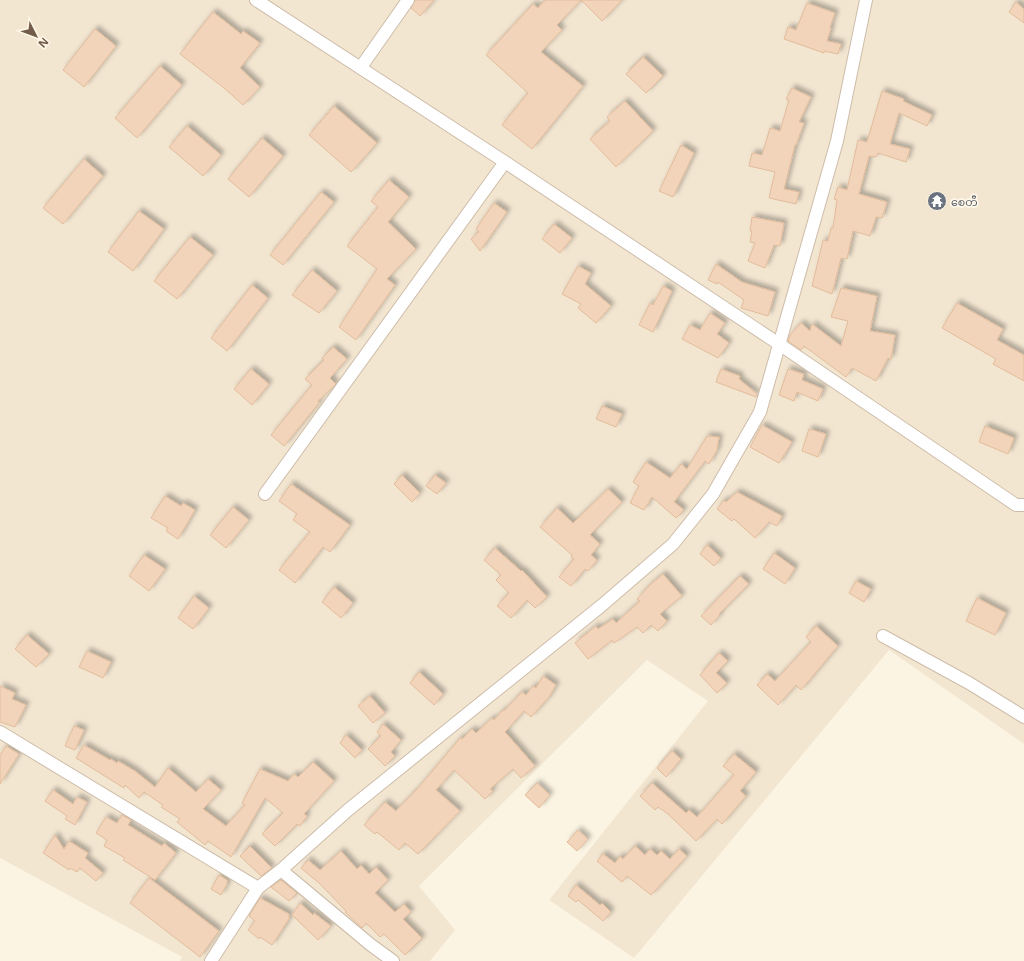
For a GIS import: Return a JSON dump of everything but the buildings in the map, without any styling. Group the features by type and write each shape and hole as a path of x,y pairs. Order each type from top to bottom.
{"street":[{"path":"256,0 361,67 779,344 1016,505 1024,505"},
{"path":"361,67 408,0"},
{"path":"211,961 258,888 282,870 348,810 601,606 673,544 713,494 760,412 837,142 866,0"},
{"path":"265,494 505,162"},
{"path":"883,636 969,683 1024,718"},
{"path":"0,732 258,888"},
{"path":"282,870 371,945 393,961"}],"shaded area":[{"path":"0,0 1024,0 1024,744 889,650 634,958 549,900 708,701 647,660 419,886 455,930 430,961 180,961 182,957 0,858"}],"place":[{"name":"စေတီ","path":"937,201"}]}
